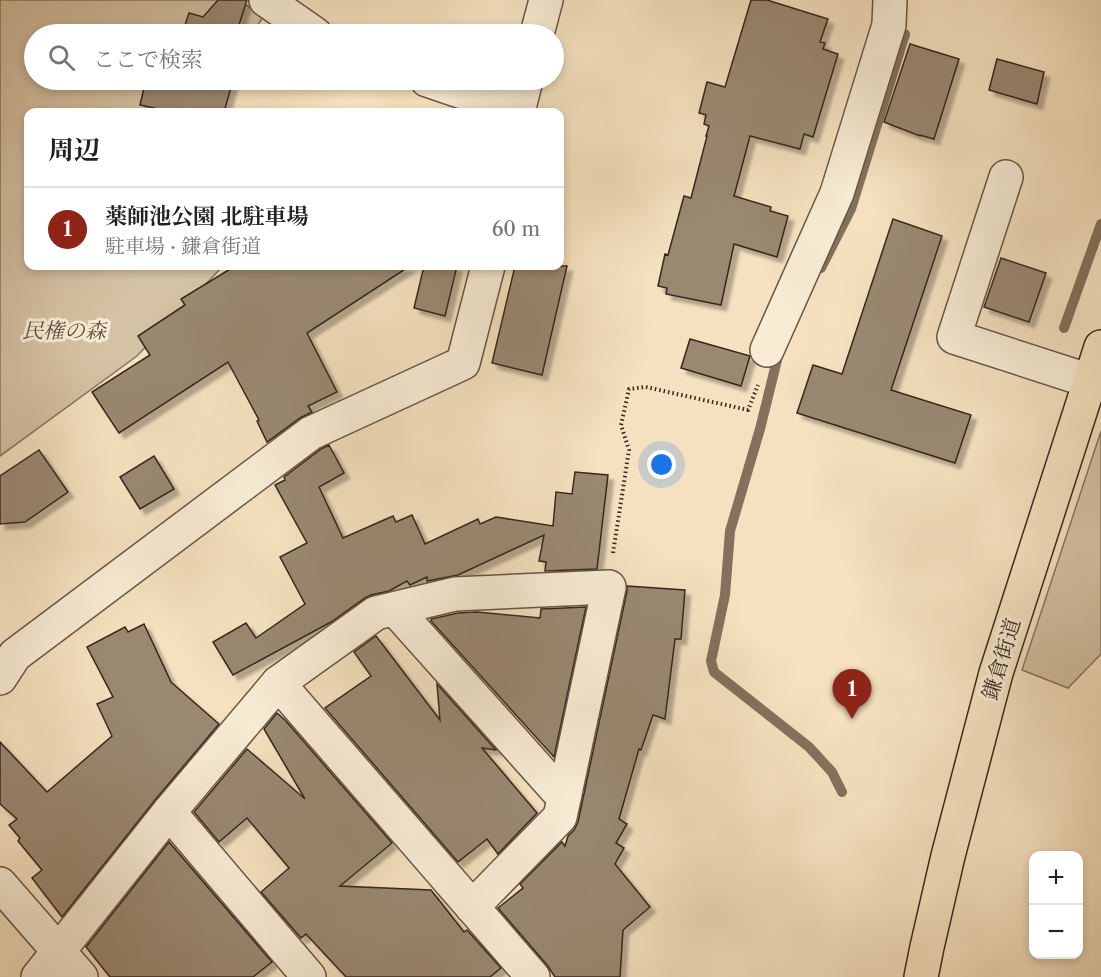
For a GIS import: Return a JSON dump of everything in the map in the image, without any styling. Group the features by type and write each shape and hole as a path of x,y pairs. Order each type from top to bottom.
{"main road":[{"name":"鎌倉街道","path":"921,977 948,856 996,673 1101,347"}],"street":[{"path":"266,0 301,24"},
{"path":"540,24 546,0"},
{"path":"767,350 837,193 889,25 890,0"},
{"path":"455,90 507,108"},
{"path":"519,108 524,90"},
{"path":"1006,177 954,337 1090,381"},
{"path":"0,678 15,655 311,434 463,363 487,270"},
{"path":"38,977 169,812 278,683 376,613 455,594 609,587 560,817 472,907"},
{"path":"395,609 564,798"},
{"path":"278,683 533,977"},
{"path":"169,812 309,977"},
{"path":"0,884 81,977"}],"path":[{"path":"609,587 628,450 621,425 629,389 646,387 748,410 757,388 767,350"}],"green space":[{"name":"民権の森","path":"0,0 235,0 265,14 258,24 24,24 24,90 218,90 207,108 24,108 24,270 219,270 137,356 0,456"},
{"path":"1101,431 1101,654 1068,688 1022,670"}],"building":[{"path":"218,0 247,0 239,24 185,24 189,13 203,17"},
{"path":"751,0 767,0 828,19 820,42 825,43 823,49 838,54 813,137 804,134 800,149 750,136 734,196 771,207 770,211 788,216 777,257 734,244 721,305 666,294 667,288 658,286 665,254 668,255 684,196 691,198 707,136 709,126 704,124 706,115 699,113 707,82 725,87"},
{"path":"910,44 959,59 934,139 884,122"},
{"path":"997,59 1044,72 1037,104 989,90"},
{"path":"144,90 230,90 225,108 154,108 140,105"},
{"path":"893,219 942,236 891,390 971,415 955,463 797,413 813,365 842,374"},
{"path":"1001,258 1046,273 1029,322 984,307"},
{"path":"564,266 567,266 542,375 492,363 514,270 564,270"},
{"path":"228,270 404,270 307,333 337,392 308,406 312,412 267,442 257,421 259,420 228,362 119,433 92,392 150,355 138,336 185,305 181,299"},
{"path":"423,270 456,270 445,316 414,308"},
{"path":"690,339 750,356 741,386 681,368"},
{"path":"329,445 344,473 319,487 343,538 393,516 396,522 412,515 425,544 478,519 480,524 496,517 553,526 556,492 572,494 575,472 608,475 597,569 545,571 546,562 539,561 544,535 458,575 427,581 427,577 410,585 407,581 389,591 371,595 331,622 233,675 213,642 246,623 256,638 305,604 280,557 307,543 275,485 285,480 284,477"},
{"path":"39,450 68,492 25,522 0,524 0,476"},
{"path":"154,456 174,489 140,509 120,477"},
{"path":"627,586 685,590 681,639 675,639 665,719 653,715 641,750 639,749 619,819 627,824 616,843 624,848 615,864 650,907 623,930 620,977 555,977 498,908 523,888 520,884 562,842 565,846 568,836 578,822"},
{"path":"586,607 554,757 431,621 431,619 458,613 477,612 540,618 541,609"},
{"path":"144,624 171,682 219,724 62,917 32,878 42,870 18,841 20,838 9,825 17,819 0,804 0,742 47,792 112,736 97,704 113,697 87,647 125,627 128,632"},
{"path":"376,636 440,720 437,684 496,750 482,748 537,813 498,854 487,839 458,862 325,708 371,676 354,652"},
{"path":"277,713 392,843 340,886 431,890 464,932 467,930 501,968 490,977 346,977 306,934 301,938 261,892 289,868 247,818 219,842 194,812 247,749 305,799 264,729"},
{"path":"169,842 272,962 253,977 110,977 86,947"}],"waterway":[{"path":"821,268 851,209 905,34"},
{"path":"1064,328 1101,224"},
{"path":"779,352 760,429 730,531 725,595 711,661 714,672 809,747 832,772 842,792"}],"place":[{"name":"薬師池公園 北駐車場","path":"852,719"}]}
